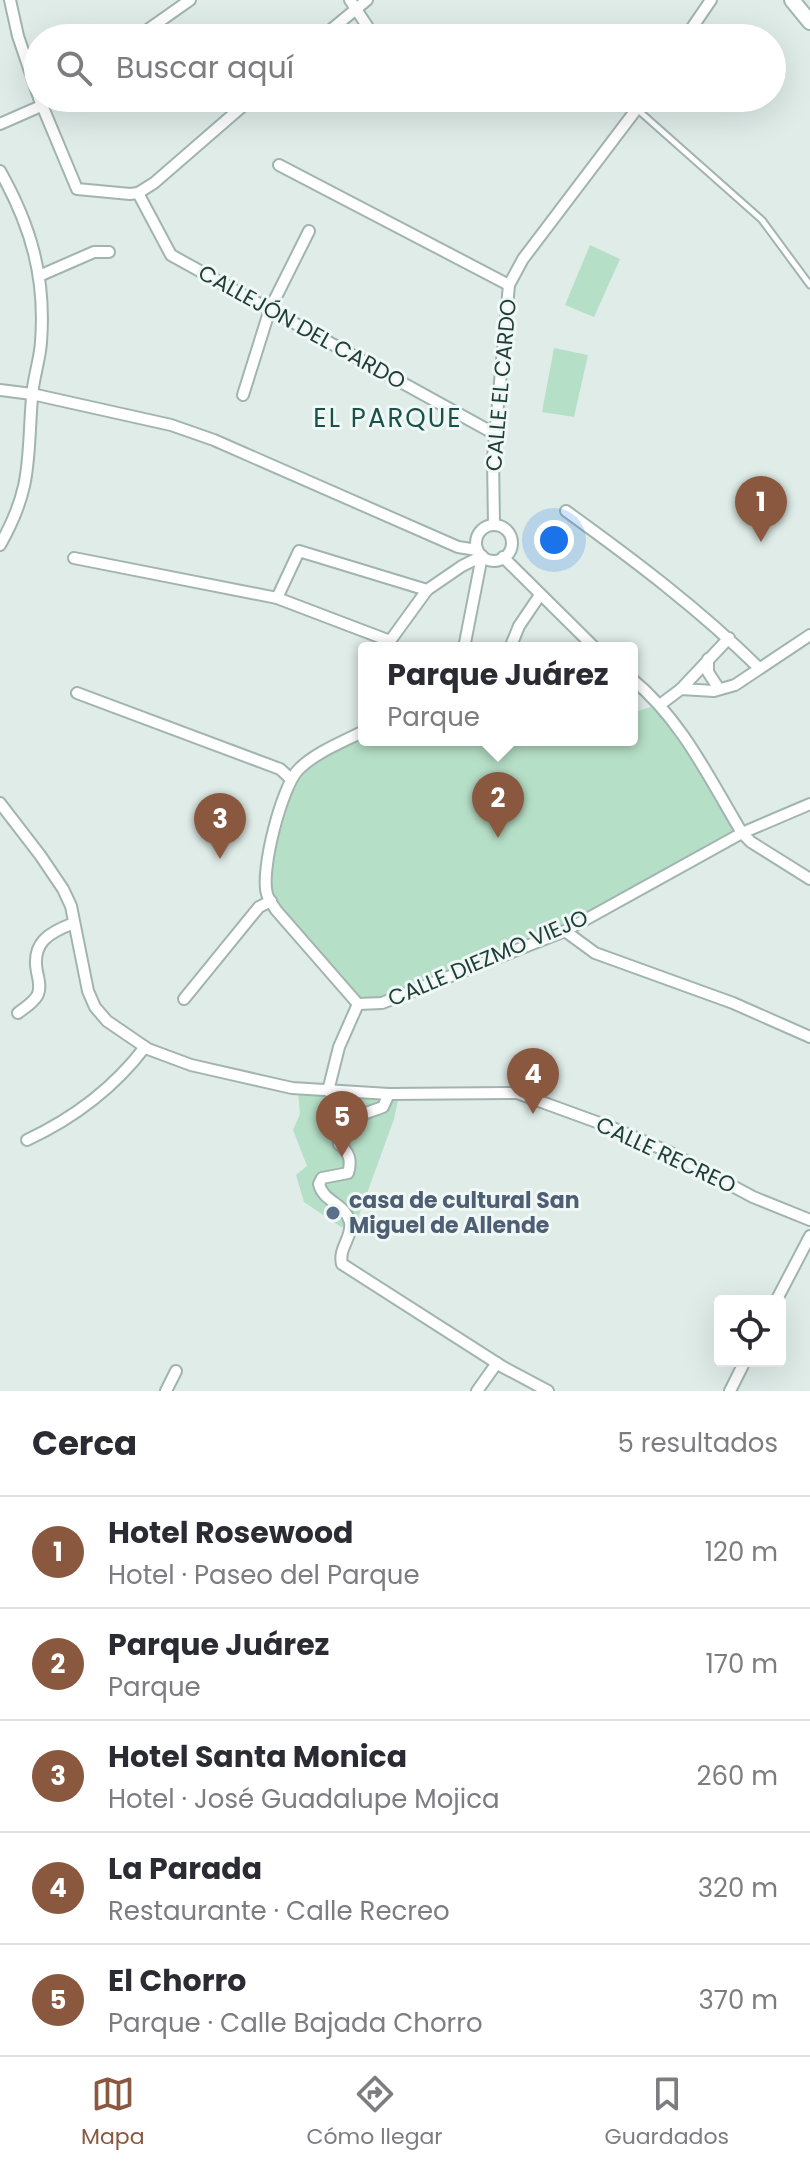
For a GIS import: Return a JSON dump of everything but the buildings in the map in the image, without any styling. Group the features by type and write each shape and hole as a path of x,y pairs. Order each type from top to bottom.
{"main road":[{"path":"792,0 810,22"}],"street":[{"path":"10,0 24,54"},
{"path":"156,24 190,0"},
{"path":"334,24 352,4 367,0"},
{"path":"694,24 710,0"},
{"path":"352,4 366,24"},
{"path":"0,124 24,109"},
{"path":"44,112 77,189 130,194 138,193 154,183 236,112"},
{"name":"CALLE EL CARDO","path":"494,525 495,434 509,285 523,259 635,112"},
{"path":"279,165 509,285"},
{"path":"0,171 26,221 39,276 43,310 32,394 29,467 23,498 0,545"},
{"name":"CALLEJÓN DEL CARDO","path":"138,193 171,255 495,434"},
{"path":"243,395 270,309 309,231"},
{"path":"39,276 94,252 109,252"},
{"path":"0,389 171,425 214,440 458,547 481,554 490,560 503,557 510,549 511,539 506,530 494,525 478,534 481,554 465,642"},
{"path":"566,511 653,573 759,668"},
{"path":"277,598 299,551 427,590"},
{"path":"74,558 277,598 390,641 427,590 481,554"},
{"path":"503,557 589,642"},
{"path":"512,642 519,626 540,595"},
{"path":"681,689 719,689 735,685 810,635"},
{"path":"661,704 681,689 729,638"},
{"path":"708,659 708,672 719,689"},
{"path":"638,684 661,704 678,725 742,833 751,842 810,879"},
{"path":"77,693 280,769 291,779"},
{"path":"328,1091 339,1047 358,1004 271,901 265,878 270,842 291,779 312,760 358,734"},
{"name":"CALLE RECREO","path":"0,803 63,889 71,906 88,991 95,1007 107,1021 145,1047 169,1058 292,1088 389,1094 517,1093 669,1152 753,1197 810,1220"},
{"name":"CALLE DIEZMO VIEJO","path":"358,1004 382,1003 565,931 742,833 810,804"},
{"path":"184,999 259,907 271,901"},
{"path":"18,1013 38,995 40,986 35,961 44,937 74,923"},
{"path":"565,931 595,953 733,1003 810,1037"},
{"path":"27,1140 62,1124 85,1108 112,1085 145,1047"},
{"path":"389,1094 383,1107 354,1118 342,1128 338,1135 339,1144 346,1149 350,1159 348,1173 322,1178 319,1184 321,1192 344,1209 349,1220 349,1234 341,1249 342,1264 497,1363 548,1391"},
{"path":"779,1295 810,1236"},
{"path":"477,1391 497,1363"},
{"path":"730,1391 742,1367"},
{"path":"166,1391 176,1371"}],"lane":[{"path":"639,112 762,220 810,285"}],"green space":[{"path":"590,245 620,259 594,317 565,305"},
{"path":"554,348 588,355 574,417 542,412"},
{"path":"657,705 675,727 735,829 567,924 372,1002 357,997 270,893 273,845 293,781 312,761 358,736 358,746 638,746 638,711"},
{"path":"298,1091 360,1098 400,1091 394,1119 354,1229 341,1227 304,1202 296,1175 307,1166 293,1130 300,1114"}],"place":[{"name":"Hotel Rosewood","path":"761,542"},
{"name":"Parque Juárez","path":"498,838"},
{"name":"Hotel Santa Monica","path":"220,859"},
{"name":"La Parada","path":"533,1114"},
{"name":"El Chorro","path":"342,1157"},
{"name":"casa de cultural San Miguel de Allende","path":"333,1213"}],"district":[{"name":"EL PARQUE","path":"388,418"}]}
